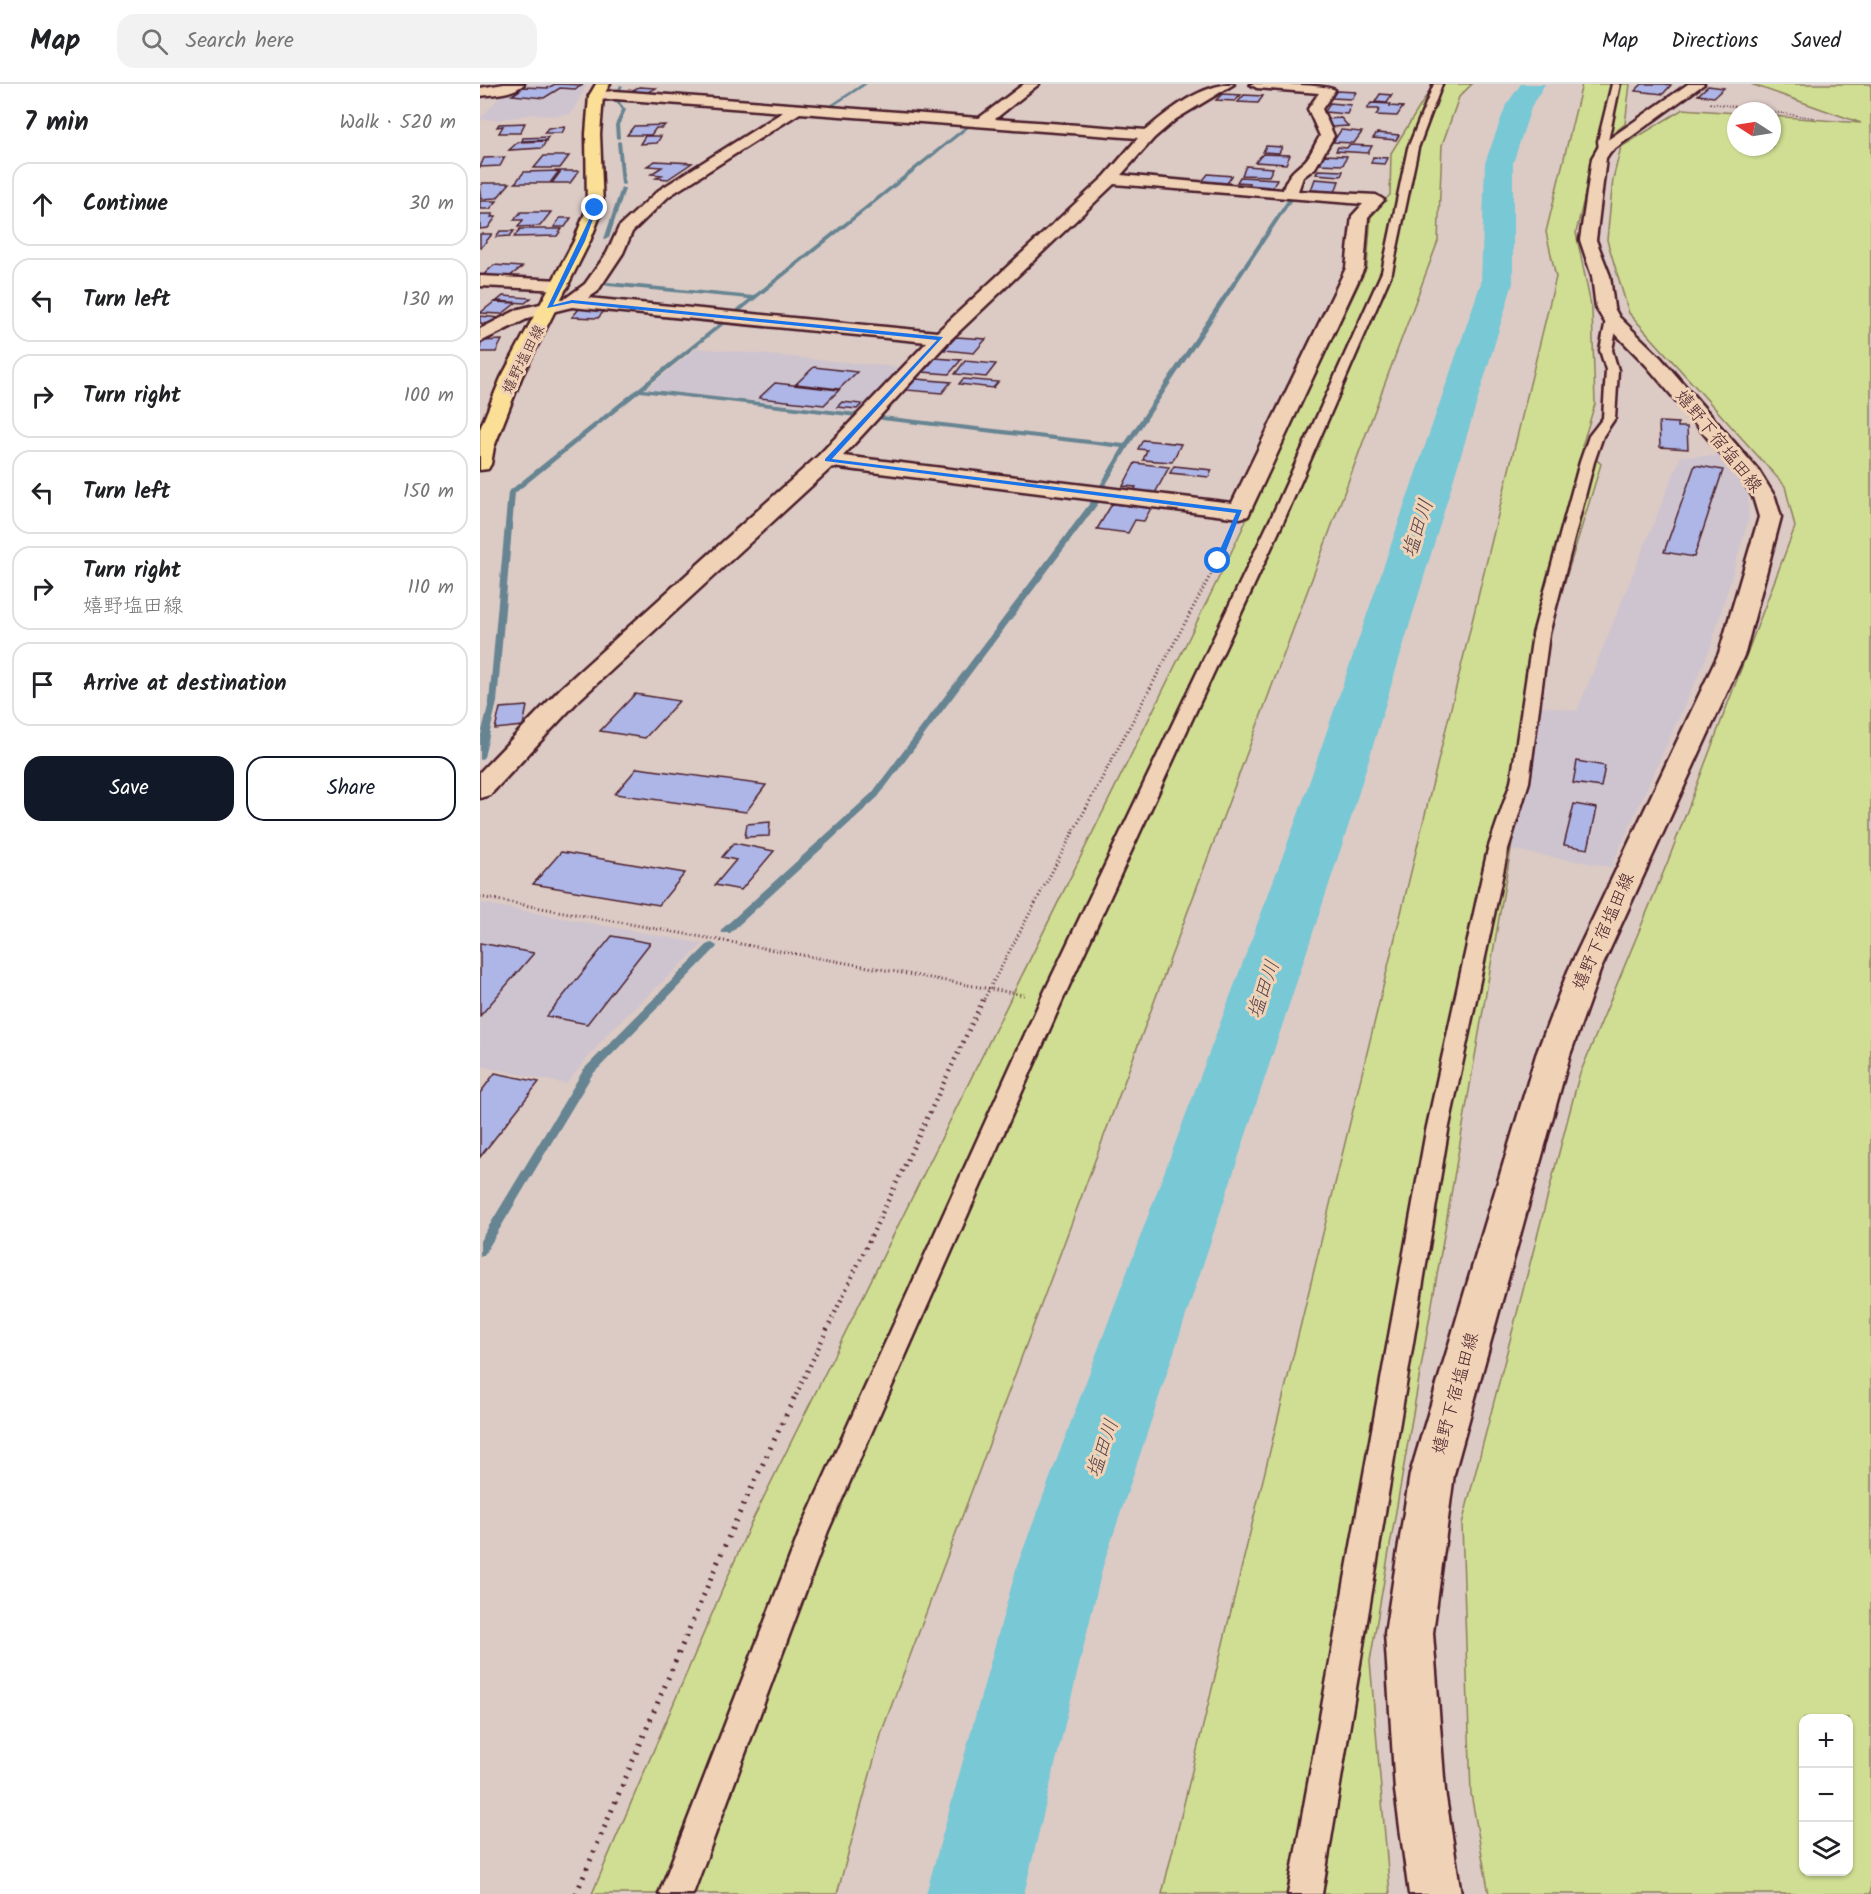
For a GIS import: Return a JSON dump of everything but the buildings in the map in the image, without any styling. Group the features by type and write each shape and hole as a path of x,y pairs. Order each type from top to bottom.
{"main road":[{"name":"嬉野塩田線","path":"480,464 483,447 511,378 582,241 595,208 593,134 600,90"}],"street":[{"path":"480,92 498,90 517,84"},
{"path":"976,122 1032,84"},
{"path":"480,789 570,694 827,460 941,338 1110,179 1149,135 1171,116 1227,84"},
{"path":"1257,84 1328,90 1315,109 1327,136 1310,165 1302,168 1292,182 1289,195"},
{"path":"1604,149 1697,84"},
{"path":"719,103 743,89"},
{"path":"600,90 719,103 1149,135"},
{"path":"572,302 591,288 615,253 625,230 664,193 797,109"},
{"name":"嬉野下宿塩田線","path":"1435,1894 1420,1791 1408,1633 1432,1474 1553,1055 1584,971 1732,653 1770,517 1764,497 1751,476 1653,361 1612,320 1605,308 1601,276 1588,240 1599,158 1604,149"},
{"path":"827,460 1240,511 1355,268 1360,216 1376,200 1289,195 1110,179"},
{"path":"480,281 560,285"},
{"path":"480,336 525,314 572,302 941,338"}],"lane":[{"path":"676,1894 814,1530 1052,999 1278,518 1387,272 1413,148 1438,84"},
{"path":"1604,149 1603,141 1616,84"},
{"path":"1305,1894 1437,1131 1498,849 1520,782 1541,634 1587,462 1596,436 1609,418 1612,370 1606,350 1612,320"}],"path":[{"path":"1678,99 1727,106"},
{"path":"1781,113 1816,118"},
{"path":"576,1894 731,1531 989,988 1218,561 1240,511"},
{"path":"480,897 1052,999"}],"shaded area":[{"path":"523,84 587,84 571,114 551,116 535,114 496,120 480,119 505,91"},
{"path":"697,348 906,368 864,413 646,389"},
{"path":"1681,456 1720,456 1748,493 1749,518 1710,649 1611,867 1511,850 1536,705 1577,711"},
{"path":"480,903 703,944 608,1033 566,1084 480,1066"}],"green space":[{"path":"1430,84 1472,84 1459,97 1442,145 1438,241 882,1731 837,1894 592,1894 750,1525 1226,563 1367,267 1371,214 1390,195 1391,153 1432,87"},
{"path":"1582,84 1630,84 1625,124 1596,147 1576,233 1592,310 1595,404 1582,446 1601,464 1548,636 1370,1661 1390,1894 1162,1894 1556,277 1546,232"},
{"path":"1751,84 1871,84 1871,1894 1489,1894 1471,1794 1462,1524 1579,1076 1668,861 1795,527 1785,486 1629,313 1607,240 1613,179 1621,147 1683,109 1727,112 1727,156 1781,156 1781,117 1861,123"}],"waterway":[{"path":"840,109 828,108 865,84"},
{"name":"塩田川","path":"975,1894 1060,1566 1325,815 1497,283 1499,163 1519,105 1533,84"},
{"path":"617,93 621,86"},
{"path":"616,98 624,110 617,125 618,138"},
{"path":"754,298 975,121 969,119"},
{"path":"619,142 623,184"},
{"path":"606,238 623,189"},
{"path":"1126,446 1290,200"},
{"path":"608,284 754,298"},
{"path":"734,314 754,298"},
{"path":"480,757 493,702 512,492 726,320"},
{"path":"640,390 857,415"},
{"path":"882,418 1126,446"},
{"path":"1102,487 1126,446"},
{"path":"726,931 875,795 1096,501"},
{"path":"480,1252 588,1072 712,946"}],"route":[{"path":"595,208 582,241 549,307 572,302 941,338 827,460 1240,511 1218,561"}]}
